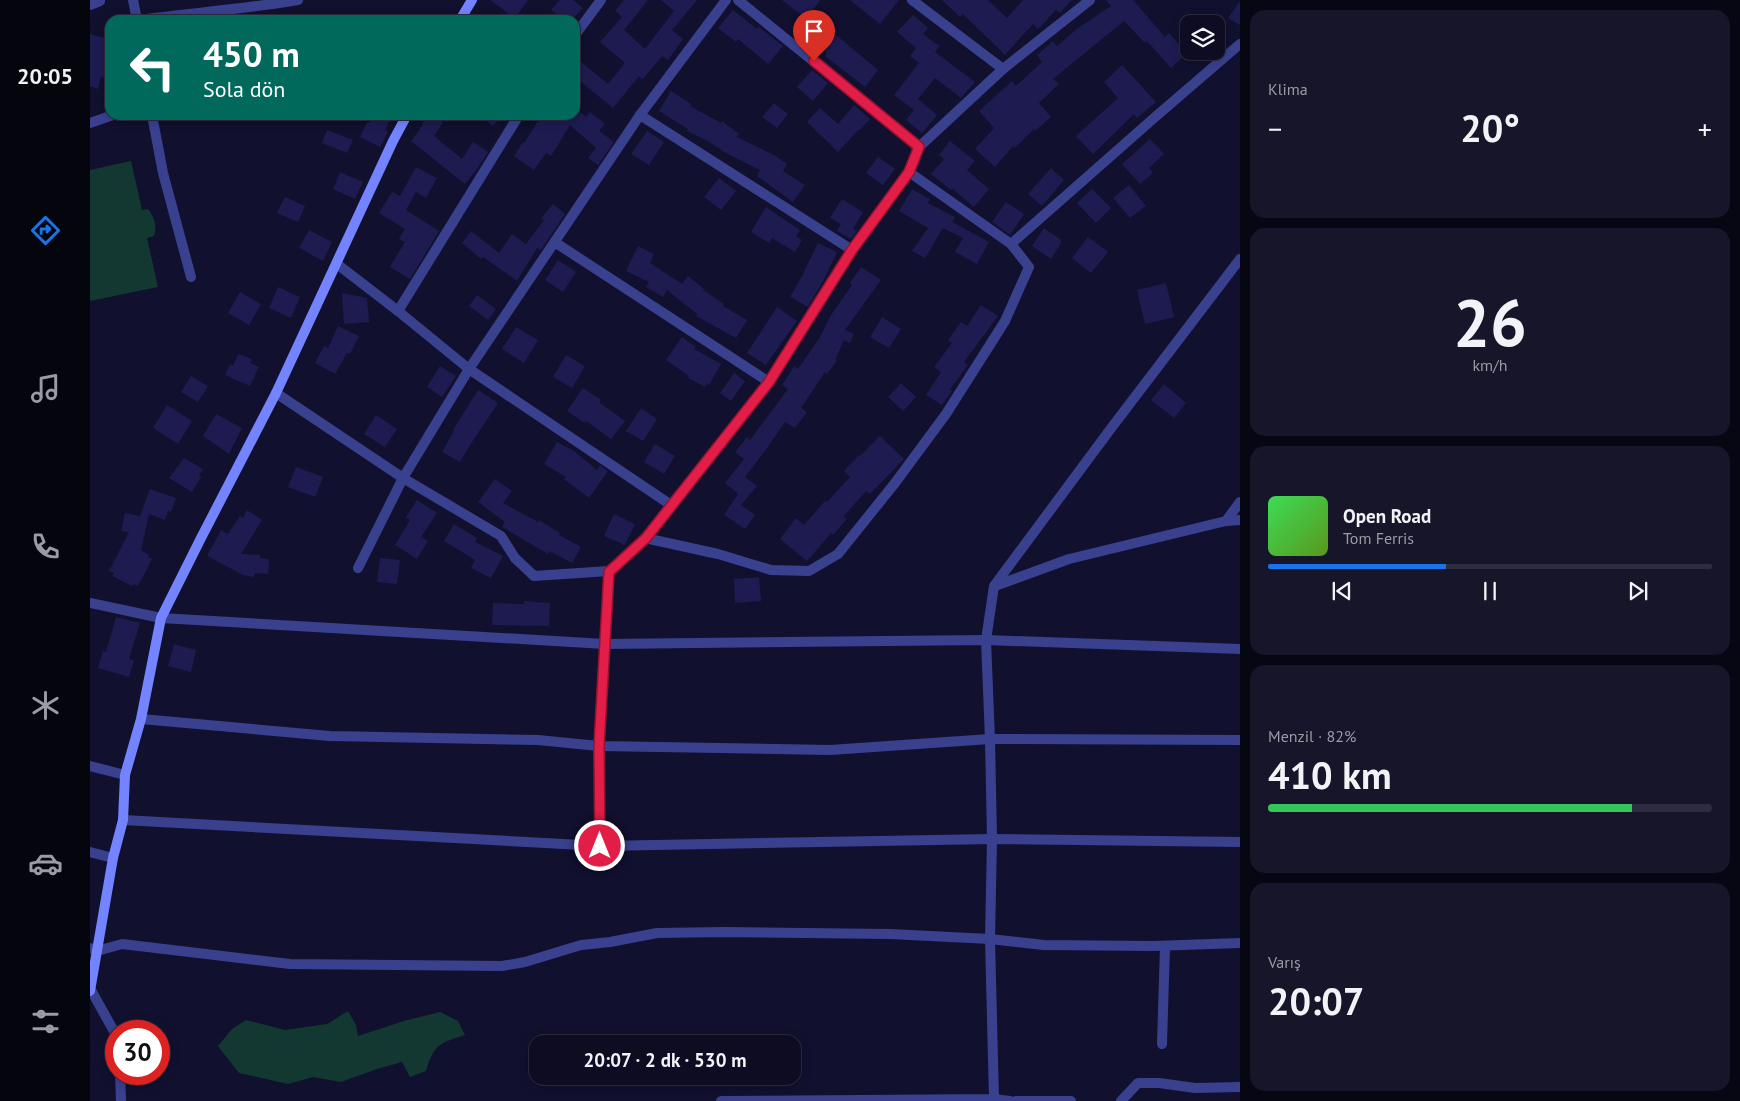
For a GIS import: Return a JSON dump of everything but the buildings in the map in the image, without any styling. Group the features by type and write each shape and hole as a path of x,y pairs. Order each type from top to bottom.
{"street":[{"path":"133,0 137,15"},
{"path":"176,15 254,7 298,0"},
{"path":"463,15 472,0"},
{"path":"580,28 601,0"},
{"path":"358,568 403,478 469,369 556,243 640,115 726,0"},
{"path":"738,0 919,147"},
{"path":"912,0 1003,69"},
{"path":"276,393 403,478 502,536 516,558 534,576 609,572 646,538 769,382 852,250 909,172 919,147 1003,69 1090,0"},
{"path":"1011,244 1240,44"},
{"path":"640,115 852,250"},
{"path":"90,123 105,118"},
{"path":"153,120 164,173 191,277"},
{"path":"108,1020 91,990 94,950 112,858 123,820 125,775 141,719 161,618 276,393 404,120"},
{"path":"398,311 516,120"},
{"path":"646,538 718,554 771,570 809,571 838,554 896,483 946,414 1005,321 1029,268 1011,244 909,172"},
{"path":"556,243 769,382"},
{"path":"994,1100 990,939 992,839 986,640 994,586 1109,430 1240,259"},
{"path":"336,264 398,311 469,369 671,504"},
{"path":"1226,521 1240,502"},
{"path":"994,586 1069,559 1226,521 1240,520"},
{"path":"600,846 599,746 609,572"},
{"path":"90,603 161,618 605,644 986,640 1240,649"},
{"path":"141,719 330,736 538,740 599,746 830,750 990,740 1240,740"},
{"path":"90,766 125,775"},
{"path":"123,820 600,846 992,839 1240,842"},
{"path":"90,852 112,858"},
{"path":"94,950 122,944 290,964 502,966 525,962 580,944 610,942 658,933 890,934 990,939 1044,945 1165,946 1240,943"},
{"path":"1162,1044 1165,946"},
{"path":"1121,1101 1138,1083 1159,1083 1195,1088 1240,1087"},
{"path":"120,1085 121,1101"},
{"path":"721,1101 1010,1101"},
{"path":"1016,1101 1071,1101"}],"green space":[{"path":"131,161 142,210 148,209 155,222 154,236 147,238 158,287 90,301 90,170"},
{"path":"348,1011 356,1025 358,1036 440,1012 458,1021 465,1035 449,1040 439,1046 432,1055 426,1071 410,1077 402,1062 341,1082 313,1077 288,1084 239,1073 218,1046 232,1029 246,1020 285,1030 327,1024"}],"route":[{"path":"600,846 599,746 609,572 646,538 769,382 852,250 909,172 919,147 814,61"}]}
